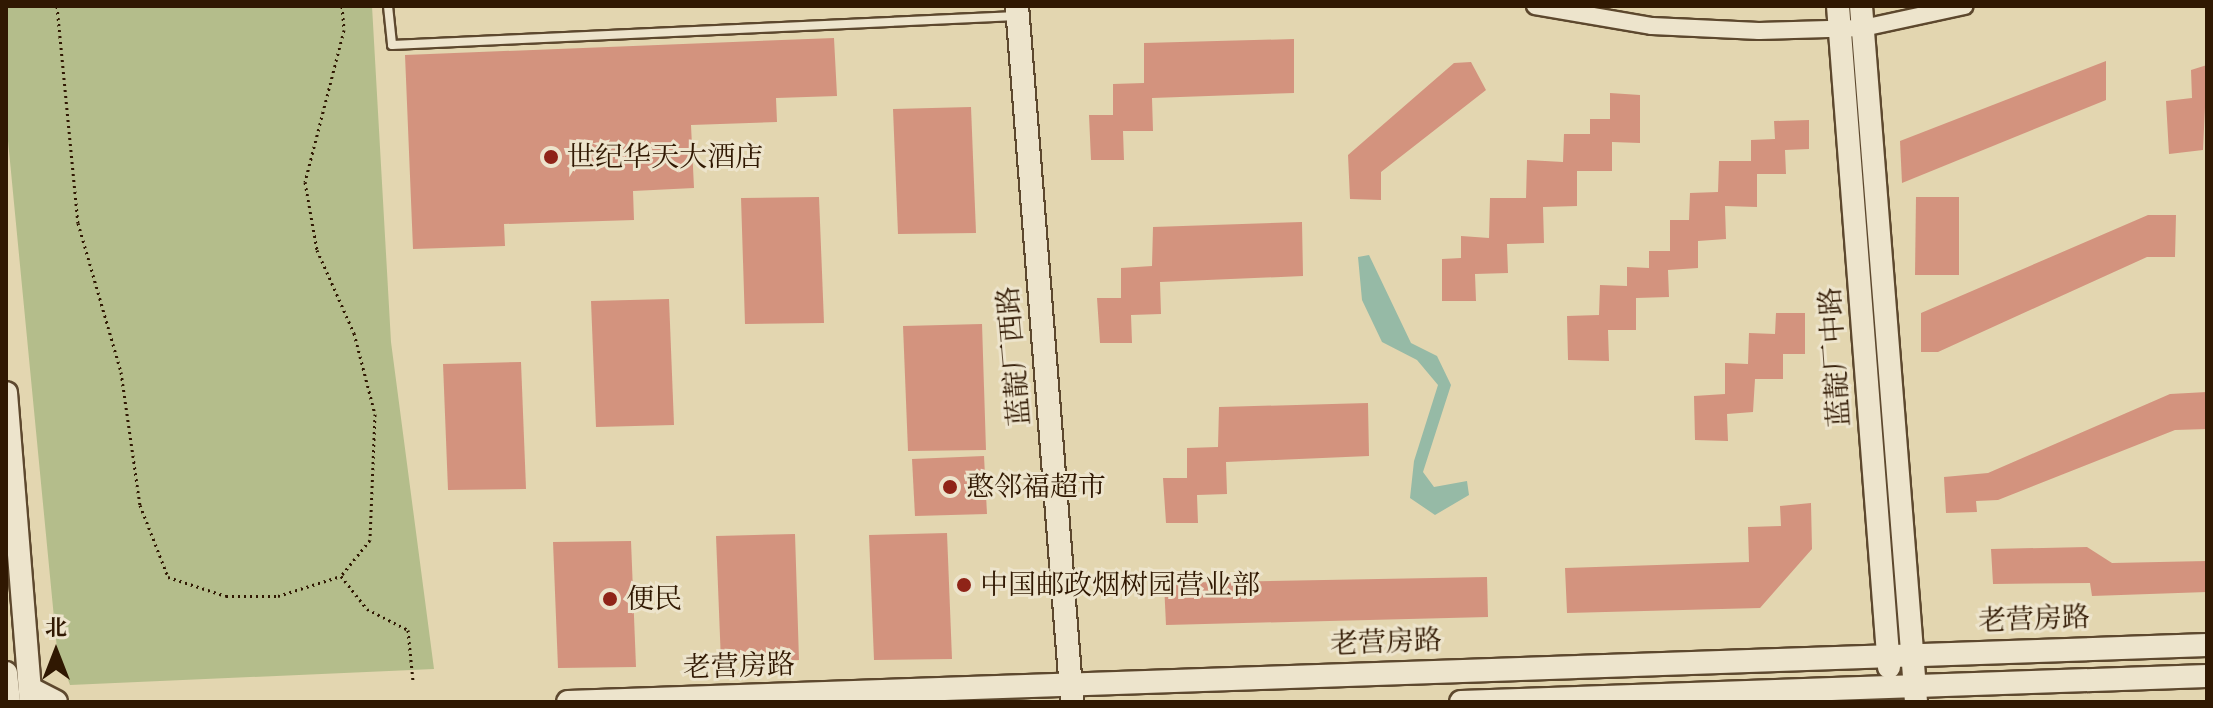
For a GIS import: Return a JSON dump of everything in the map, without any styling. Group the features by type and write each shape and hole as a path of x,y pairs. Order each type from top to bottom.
{"street":[{"path":"1535,6 1652,26 1840,30 1862,17 1965,6"},
{"name":"蓝靛厂中路","path":"1838,6 1888,653 1887,694"},
{"name":"蓝靛厂西路","path":"1017,11 1071,693"},
{"name":"蓝靛厂中路","path":"1862,17 1915,694"},
{"path":"6,393 31,695 56,702"},
{"name":"老营房路","path":"568,702 1071,693 1888,653 2207,645"},
{"path":"6,673 9,702"},
{"path":"1461,702 1915,694 2207,676"}],"lane":[{"path":"388,6 392,45 1017,11"}],"path":[{"path":"57,6 78,223 121,372 140,505 168,577 226,596 278,596 341,576 370,540 375,414 354,333 317,250 305,182 344,30 342,6"},
{"path":"341,576 367,609 408,630 413,681"}],"shaded area":[{"path":"6,6 372,6 391,342 434,669 70,685 57,649 6,120"},
{"path":"1369,255 1411,343 1437,356 1451,385 1423,472 1434,487 1467,481 1469,495 1435,515 1410,498 1414,461 1438,385 1417,360 1382,342 1362,300 1358,257"}],"building":[{"name":"世纪华天大酒店","path":"834,38 837,96 776,98 777,122 691,125 694,188 633,191 634,220 504,224 505,246 413,249 405,55"},
{"path":"1294,39 1294,93 1152,98 1153,131 1123,131 1124,160 1091,160 1089,115 1113,115 1113,84 1144,83 1144,43"},
{"path":"2106,61 2106,100 1902,183 1900,141"},
{"path":"1471,62 1486,90 1381,172 1381,200 1350,199 1348,155 1454,63"},
{"path":"2207,65 2203,150 2169,154 2166,101 2192,98 2191,70"},
{"path":"1610,93 1640,95 1640,143 1612,142 1612,171 1577,171 1577,206 1543,207 1544,243 1507,244 1508,273 1475,274 1476,301 1442,301 1442,259 1461,258 1461,236 1489,238 1490,198 1526,198 1527,160 1563,162 1564,134 1590,134 1590,119 1610,119"},
{"path":"971,107 976,233 898,234 893,109"},
{"path":"1809,120 1809,149 1785,150 1786,174 1757,174 1757,207 1725,206 1726,239 1698,241 1698,268 1668,270 1669,297 1636,298 1636,330 1608,330 1609,361 1568,360 1567,316 1599,315 1600,285 1627,286 1627,267 1649,268 1649,251 1670,251 1670,220 1689,220 1690,193 1718,192 1719,161 1751,161 1751,140 1775,139 1774,121"},
{"path":"819,197 824,323 745,324 741,198"},
{"path":"1916,197 1959,197 1959,275 1915,275"},
{"path":"2148,215 2176,215 2175,257 2147,257 1938,352 1921,352 1921,313"},
{"path":"1302,222 1303,276 1160,282 1161,314 1131,315 1132,343 1100,343 1097,298 1121,298 1121,268 1152,266 1153,227"},
{"path":"669,299 674,425 596,427 591,301"},
{"path":"1776,313 1805,313 1805,354 1783,354 1783,379 1755,379 1753,412 1727,414 1728,441 1695,440 1694,396 1725,394 1725,363 1748,364 1749,333 1775,334"},
{"path":"982,324 986,450 908,451 903,326"},
{"path":"521,362 526,489 448,490 443,364"},
{"path":"2207,392 2207,429 2175,430 1998,500 1976,501 1977,512 1946,513 1944,477 1988,473 2170,394"},
{"path":"1368,403 1369,456 1226,462 1227,494 1197,495 1198,523 1166,523 1163,478 1187,478 1187,448 1218,447 1219,407"},
{"path":"984,456 987,514 915,516 912,459"},
{"path":"1811,503 1812,549 1760,608 1567,613 1565,568 1749,562 1748,527 1781,526 1780,506"},
{"path":"947,533 952,659 874,660 869,535"},
{"path":"795,534 799,660 721,662 716,536"},
{"path":"631,541 636,667 558,668 553,542"},
{"path":"2087,547 2112,563 2207,561 2207,592 2092,596 2090,583 1993,584 1991,549"},
{"path":"1487,577 1488,617 1166,625 1164,583"}],"place":[{"name":"世纪华天大酒店","path":"551,157"},
{"name":"憨邻福超市","path":"950,487"},
{"name":"中国邮政烟树园营业部","path":"964,585"},
{"name":"便民","path":"610,599"}]}
